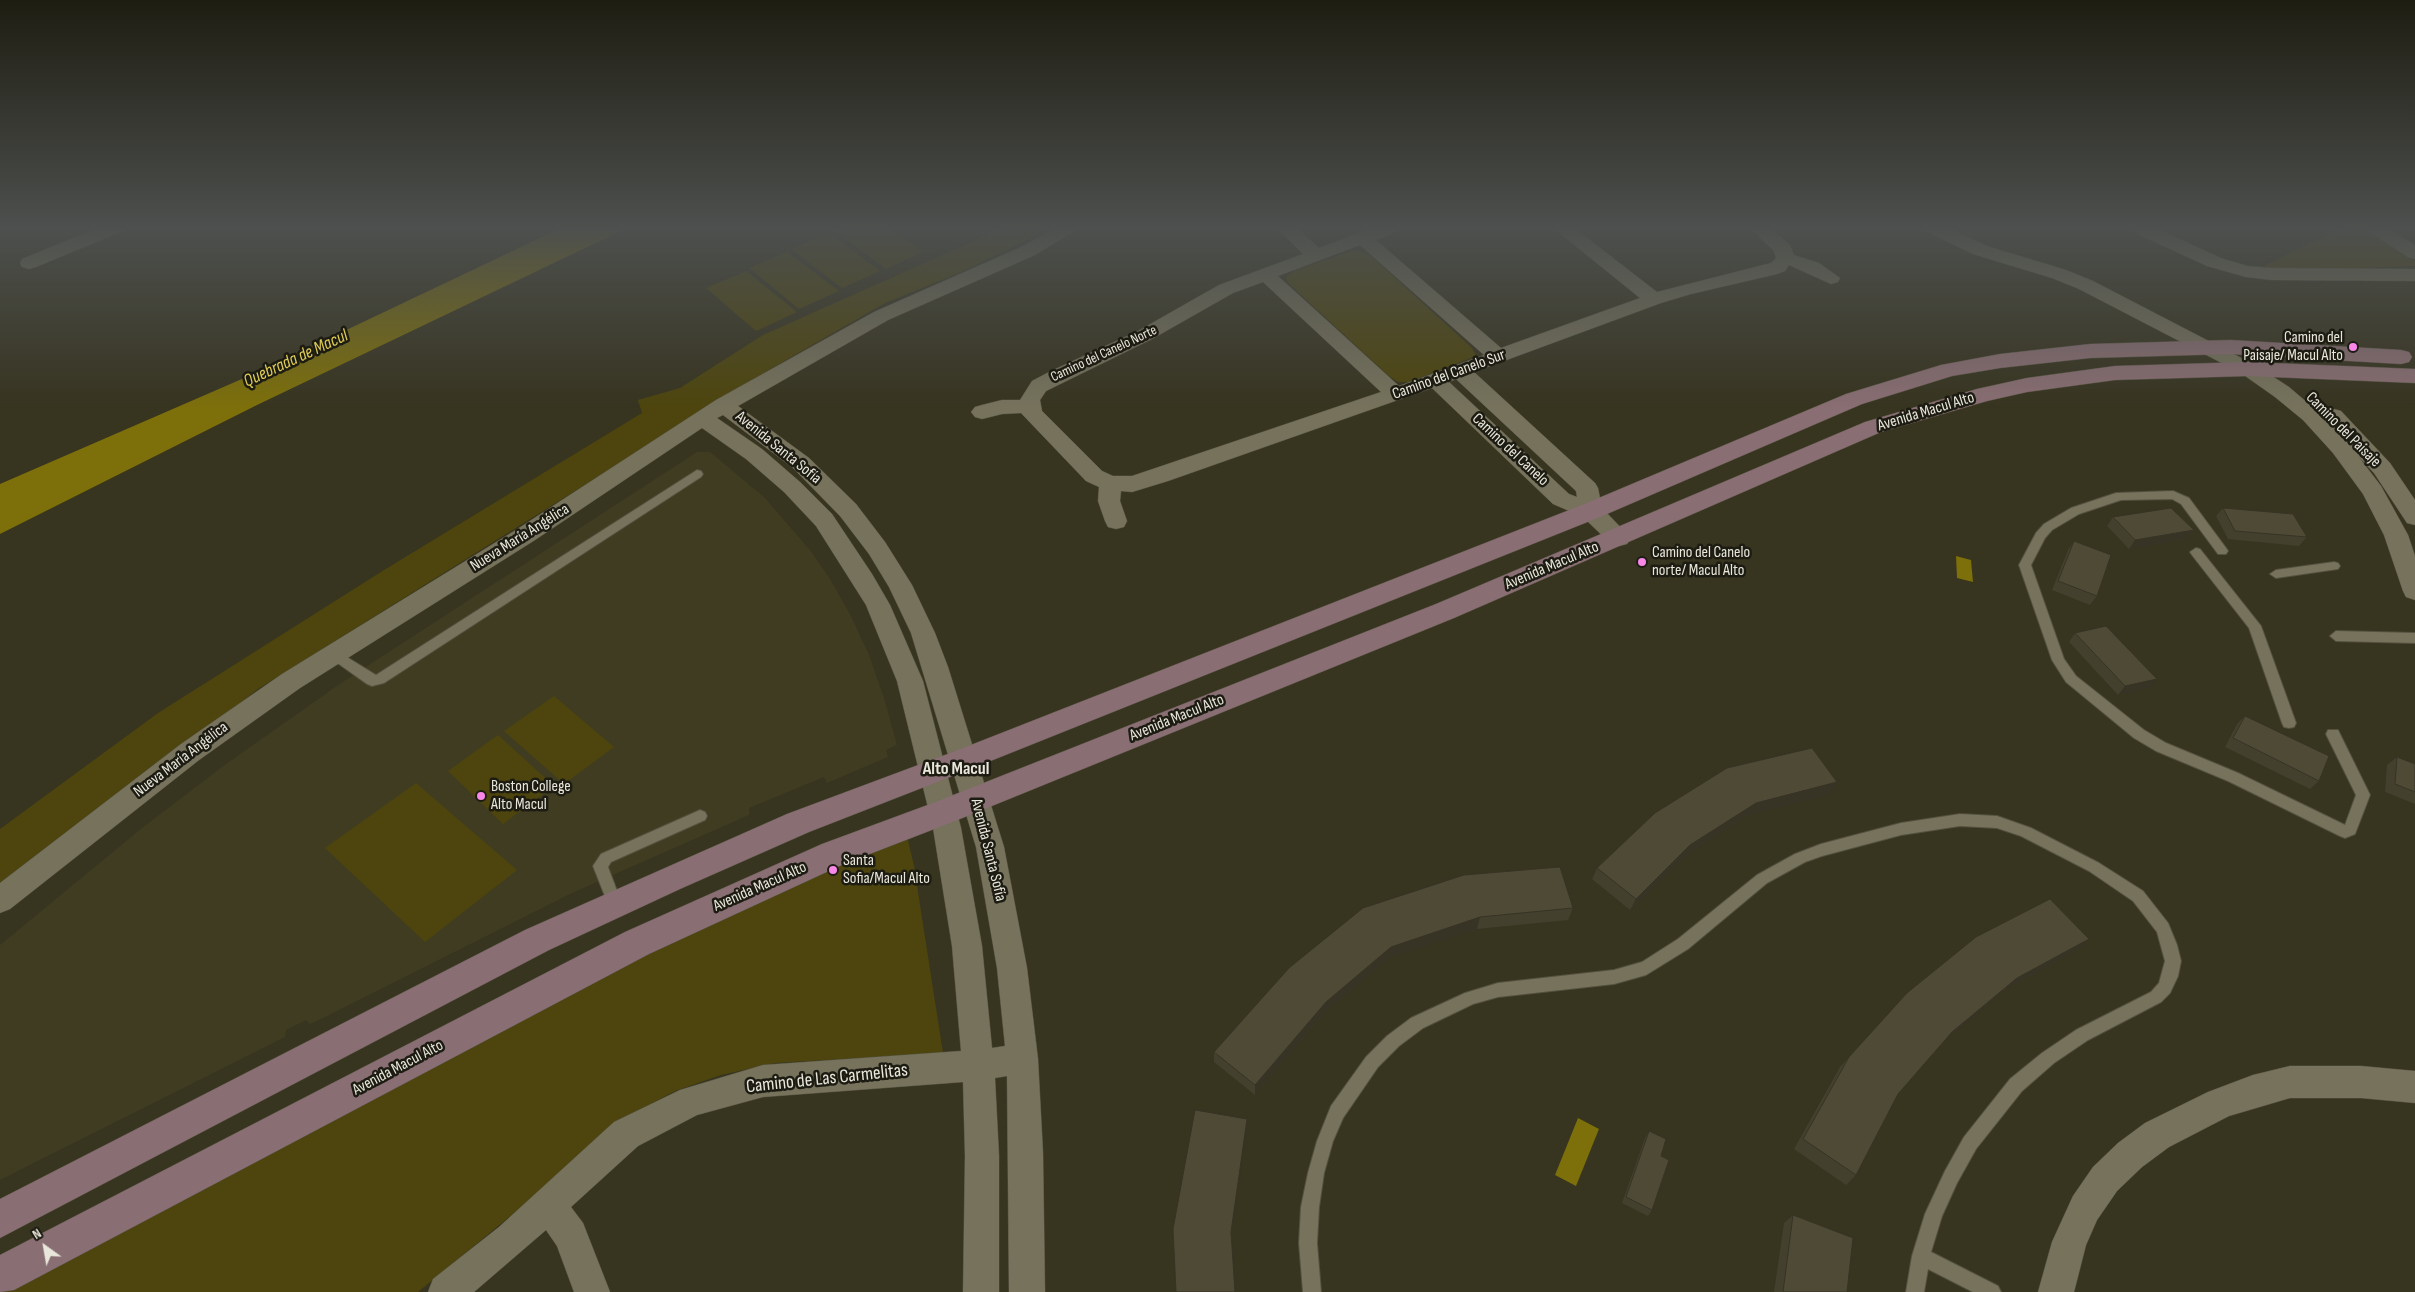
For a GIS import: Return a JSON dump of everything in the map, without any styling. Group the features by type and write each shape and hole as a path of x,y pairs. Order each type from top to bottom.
{"street":[{"name":"Nueva María Angélica","path":"0,900 190,752 333,654 527,534 713,412 866,324 947,287"},
{"name":"Camino del Canelo Norte","path":"1030,406 1033,393 1048,380 1146,335 1220,292 1232,287"},
{"path":"1280,287 1396,394"},
{"path":"1419,287 1498,357"},
{"path":"1639,287 1654,299"},
{"name":"Camino del Canelo Sur","path":"1110,482 1132,484 1160,476 1396,394 1654,299 1694,287"},
{"name":"Camino del Paisaje","path":"2088,287 2248,369 2303,409 2358,469 2390,520 2415,591"},
{"name":"Camino del Paisaje","path":"2114,287 2231,346 2274,370 2313,398 2360,443 2400,493 2415,517"},
{"name":"Avenida Macul Alto","path":"0,1218 536,940 798,823 948,766 1591,511 1854,399 1949,370 2008,360 2082,352 2231,346 2415,357"},
{"name":"Avenida Macul Alto","path":"0,1276 636,942 833,854 977,799 1445,611 1619,538 1873,427 1947,404 2027,386 2115,373 2160,370 2248,369 2415,376"},
{"name":"Camino del Canelo","path":"1460,371 1587,488 1591,511"},
{"name":"Camino del Canelo","path":"1435,380 1561,498 1591,511 1619,538"},
{"path":"982,412 1002,407 1030,406 1037,420 1086,470 1101,480 1110,482 1109,501 1116,521"},
{"name":"Avenida Santa Sofía","path":"713,412 743,446 792,487 824,520 851,559 878,605 948,766 977,799 1001,898 1014,986 1022,1059 1026,1153 1027,1292"},
{"name":"Avenida Santa Sofía","path":"948,766 944,812 965,930 978,1065 982,1156 982,1292"},
{"name":"Camino de Las Carmelitas","path":"446,1292 549,1206 626,1134 660,1115 701,1098 763,1082 978,1065 1022,1059"},
{"path":"2056,1292 2069,1242 2085,1208 2105,1179 2130,1155 2158,1135 2220,1103 2253,1090 2290,1082 2361,1082 2415,1087"},
{"path":"549,1206 571,1235 592,1292"}],"lane":[{"path":"333,654 372,681 379,680 697,474"},
{"path":"2222,551 2180,497 2173,495 2120,496 2075,511 2048,527 2040,536 2025,565 2058,660 2071,679 2139,734 2161,746 2233,777 2345,832 2350,830 2364,795 2332,734"},
{"path":"2196,552 2255,626 2289,723"},
{"path":"2276,574 2334,566"},
{"path":"2336,636 2415,638"},
{"path":"615,904 600,866 606,858 700,816"},
{"path":"1312,1292 1308,1243 1310,1207 1316,1173 1325,1141 1337,1112 1367,1068 1393,1041 1417,1024 1442,1009 1498,990 1614,977 1646,968 1683,944 1762,879 1800,858 1821,850 1911,828 1960,820 1997,822 2026,832 2094,867 2138,896 2163,928 2170,945 2173,961 2165,988 2156,997 2082,1035 2048,1058 2016,1085 1998,1106 1970,1143 1951,1177 1934,1214 1921,1256 1915,1292"},
{"path":"1921,1256 1992,1292"}],"shaded area":[{"path":"766,287 797,312 756,331 706,288"},
{"path":"773,287 834,287 839,291 799,309"},
{"path":"870,287 924,287 885,303 767,371 258,689 0,888 0,829 158,713 384,570 642,413 638,400 680,388 763,335"},
{"path":"1293,287 1405,287 1472,348 1476,356 1409,382 1398,382 1389,376"},
{"name":"Boston College Alto Macul","path":"697,452 710,452 764,497 810,550 830,579 851,616 869,655 884,698 897,745 886,750 888,757 827,783 824,777 749,808 749,815 572,893 317,1021 310,1024 306,1020 286,1030 285,1037 0,1180 0,945 142,828 226,764 341,683"},
{"path":"554,696 614,747 564,784 504,731"},
{"path":"498,735 554,786 503,824 448,771"},
{"path":"416,783 517,870 425,942 325,848"},
{"path":"907,836 914,866 943,1053 775,1063 721,1075 675,1091 639,1110 418,1292 0,1292 449,1056 724,915"}],"water":[{"name":"Quebrada de Macul","path":"436,287 503,287 257,405 0,534 0,484 258,372"},
{"path":"1956,556 1971,560 1973,582 1957,578"},
{"path":"1578,1118 1599,1129 1576,1186 1555,1175"}],"building":[{"path":"2171,508 2194,530 2135,540 2113,517"},
{"path":"2223,508 2293,514 2307,537 2235,531"},
{"path":"2074,541 2111,555 2097,596 2058,581"},
{"path":"2106,626 2157,679 2125,686 2075,633"},
{"path":"2245,716 2329,756 2319,781 2233,738"},
{"path":"1812,748 1837,782 1756,803 1690,845 1636,899 1597,868 1655,813 1727,768"},
{"path":"2397,757 2415,764 2415,792 2395,784"},
{"path":"1560,867 1573,908 1480,917 1391,947 1326,1002 1255,1085 1214,1052 1289,968 1363,908 1464,875"},
{"path":"2050,899 2089,939 2017,978 1952,1032 1898,1094 1856,1175 1803,1139 1849,1057 1907,993 1976,937"},
{"path":"1195,1110 1247,1119 1231,1232 1235,1292 1176,1292 1173,1229"},
{"path":"1649,1131 1666,1139 1661,1156 1669,1160 1652,1210 1626,1197"},
{"path":"1793,1215 1853,1238 1847,1292 1783,1292"}],"place":[{"name":"Camino del Paisaje/ Macul Alto","path":"2353,347"},
{"name":"Camino del Canelo norte/ Macul Alto","path":"1642,562"},
{"name":"Boston College Alto Macul","path":"481,796"},
{"name":"Santa Sofia/Macul Alto","path":"833,870"}],"district":[{"name":"Alto Macul","path":"956,769"}]}
